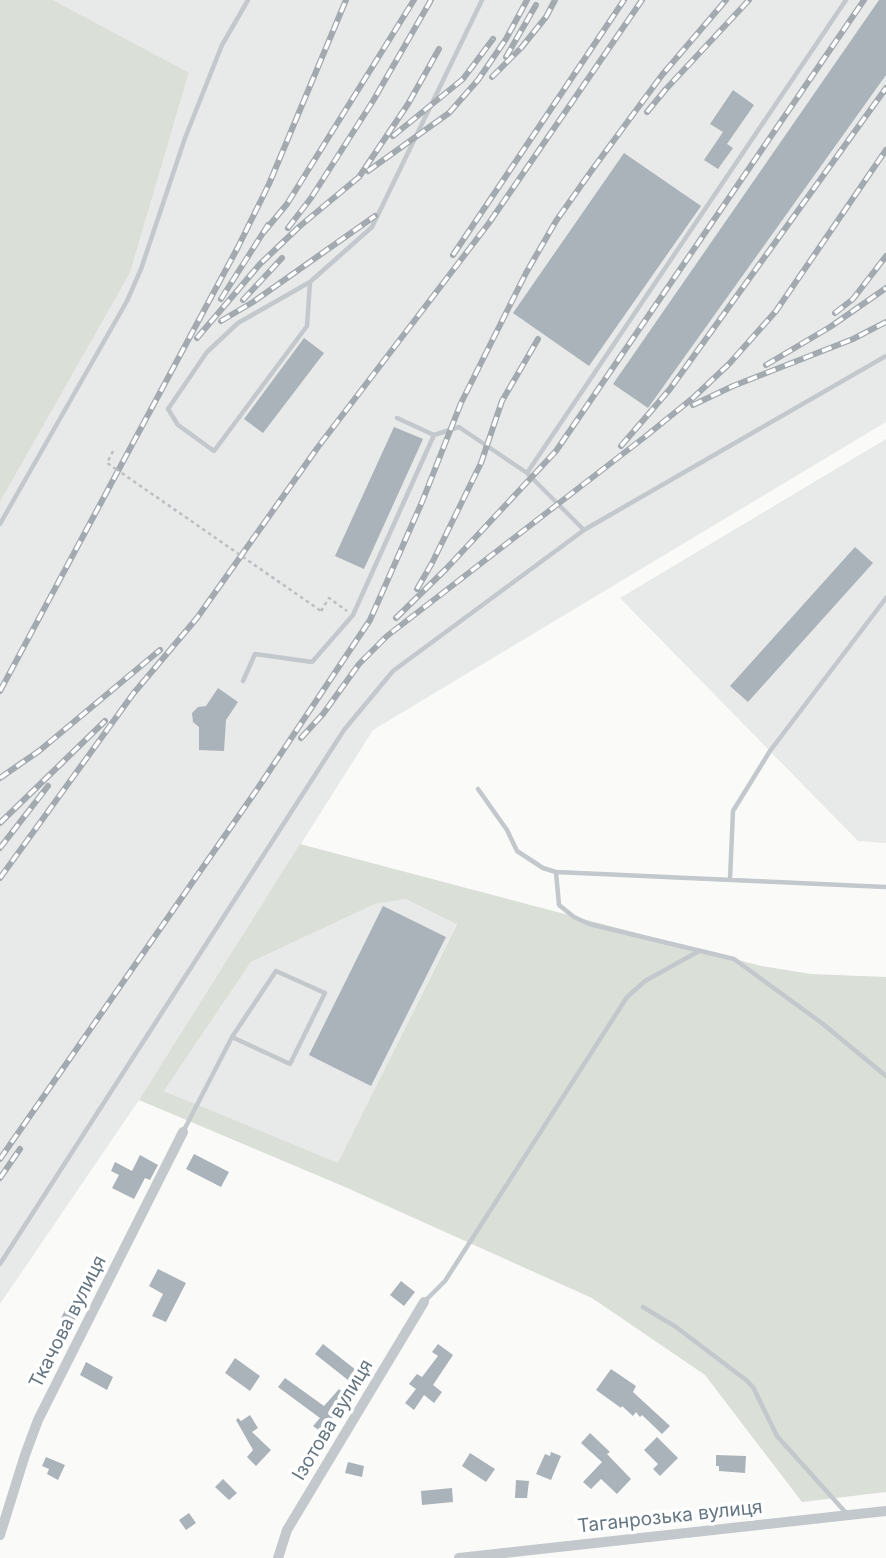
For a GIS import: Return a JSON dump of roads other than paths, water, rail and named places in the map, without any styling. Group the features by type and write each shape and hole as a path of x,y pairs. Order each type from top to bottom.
{"street":[{"name":"Ткачова вулиця","path":"0,1535 38,1420 183,1132"},
{"name":"Ізотова вулиця","path":"278,1558 287,1530 424,1302"},
{"name":"Таганрозька вулиця","path":"465,1558 886,1511"}],"lane":[{"path":"0,524 127,301 141,269 185,138 222,44 248,0"},
{"path":"310,282 307,326 214,451 178,425 168,410 207,352 237,324 310,282 372,227 482,0"},
{"path":"527,472 846,0"},
{"path":"0,1264 344,730 393,671 584,530 886,356"},
{"path":"397,418 435,435 459,427 527,472 584,530"},
{"path":"243,681 255,654 312,662 353,615 435,435"},
{"path":"730,879 733,811 770,751 886,598"},
{"path":"478,789 507,830 517,851 535,864 556,872 886,887"},
{"path":"556,872 559,905 574,917 589,924 734,959 823,1024 886,1076"},
{"path":"424,1302 445,1281 627,997 645,981 699,951"},
{"path":"183,1132 232,1037 276,971 325,993 290,1064 232,1037"},
{"path":"643,1307 676,1327 753,1387 783,1445 847,1515"}],"railway":[{"path":"0,691 238,247 269,184 346,0"},
{"path":"263,233 287,204 414,0"},
{"path":"288,228 311,198 373,101 431,0"},
{"path":"368,171 449,113 478,80 506,39 527,0"},
{"path":"492,77 521,48 546,17 555,0"},
{"path":"453,255 624,0"},
{"path":"0,878 133,694 197,618 318,447 489,223 642,0"},
{"path":"0,1159 258,788 370,620 422,502 461,403 526,273 556,221 592,170 662,75 726,0"},
{"path":"647,112 749,0"},
{"path":"396,618 446,569 556,451 864,0"},
{"path":"506,57 536,5"},
{"path":"393,136 463,79 493,39"},
{"path":"197,338 260,264 300,226 359,177 408,104 439,49"},
{"path":"621,446 670,389 886,88"},
{"path":"301,738 323,714 359,664 387,636 646,436 729,364 776,311 886,150"},
{"path":"221,321 253,302 375,216"},
{"path":"221,299 268,225"},
{"path":"835,313 853,299 886,256"},
{"path":"243,300 282,258"},
{"path":"766,365 830,327 886,288"},
{"path":"693,405 733,386 853,339 886,322"},
{"path":"417,589 481,463 502,401 538,339"},
{"path":"0,778 39,751 160,650"},
{"path":"0,823 105,721"},
{"path":"0,848 48,786"},
{"path":"0,1178 20,1149"}]}
